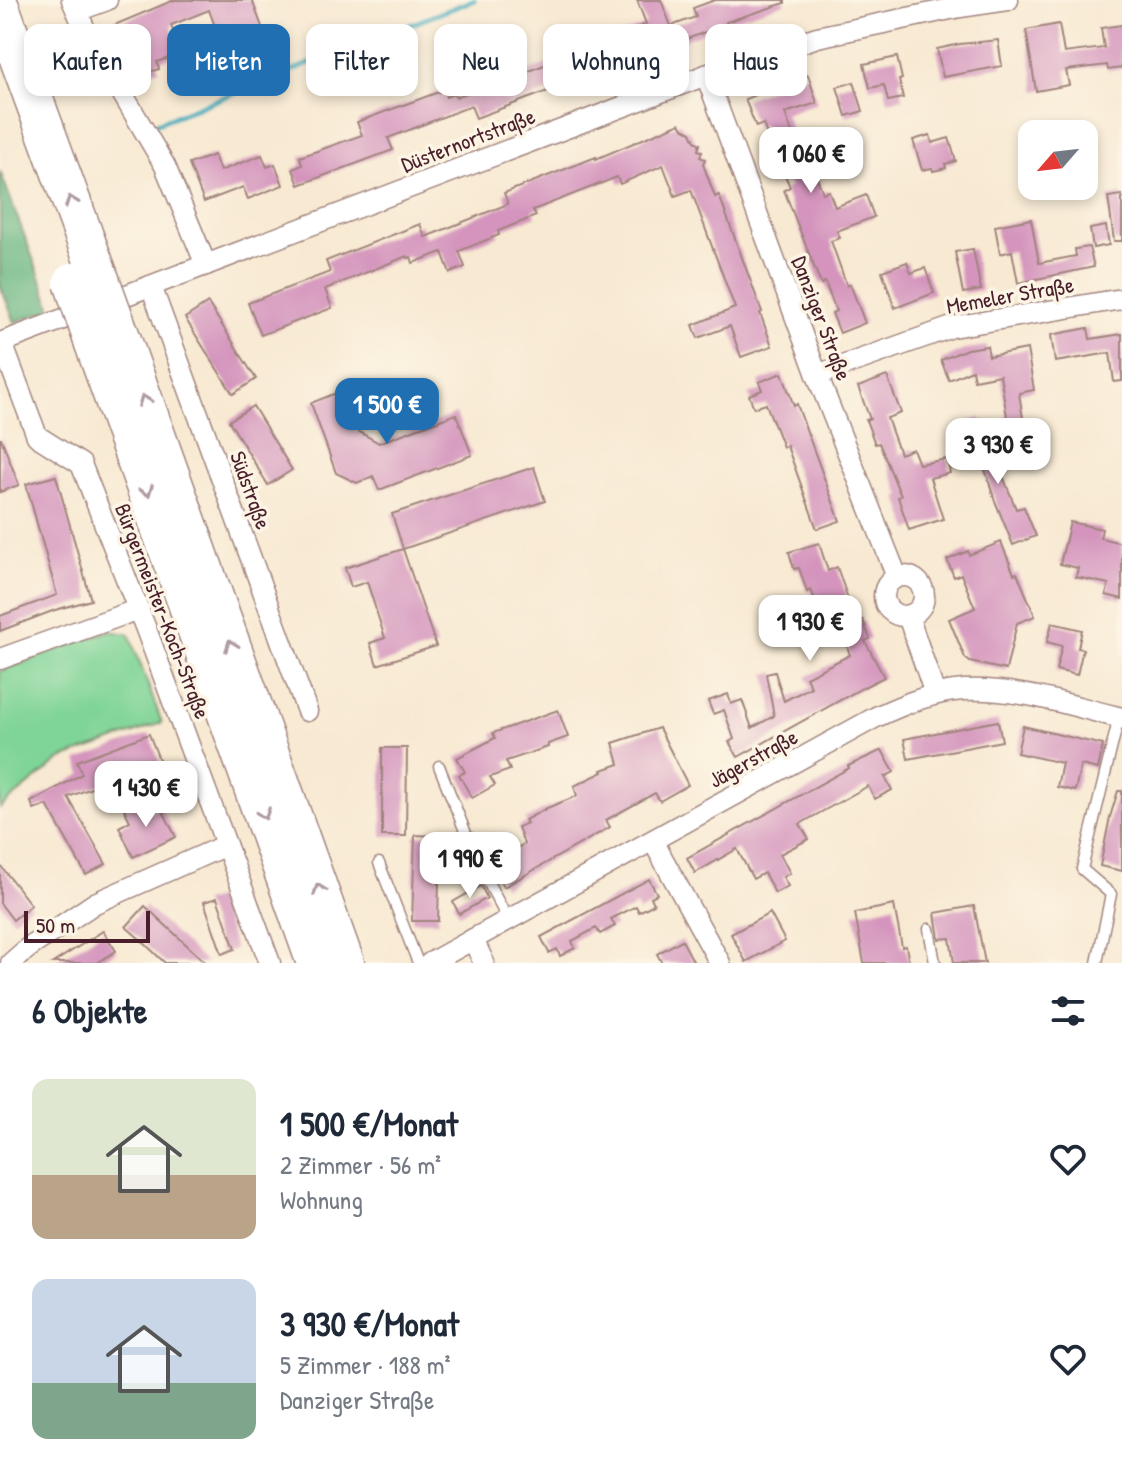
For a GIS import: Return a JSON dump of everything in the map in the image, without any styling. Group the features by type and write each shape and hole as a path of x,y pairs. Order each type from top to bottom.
{"highway":[{"path":"0,7 85,278 316,963"},
{"path":"0,83 85,278"},
{"path":"105,334 345,963"}],"street":[{"path":"107,0 75,6 86,32 165,166 206,265"},
{"name":"Düsternortstraße","path":"807,40 960,4 1008,0"},
{"name":"Düsternortstraße","path":"1,343 705,75"},
{"name":"Danziger Straße","path":"714,96 817,375 897,577"},
{"name":"Südstraße","path":"151,286 307,711"},
{"name":"Memeler Straße","path":"817,375 952,327 1122,299"},
{"name":"Bürgermeister-Koch-Straße","path":"1,343 37,436 81,464 139,609 270,963"},
{"path":"907,576 916,580 923,589 924,602 916,613 896,615 889,610 884,599 887,585 897,577 907,576"},
{"path":"0,659 139,609"},
{"path":"908,616 935,694"},
{"name":"Jägerstraße","path":"430,963 901,706 935,694 964,690 1008,692 1121,718"},
{"path":"653,841 720,963"},
{"path":"11,963 95,903 226,845"},
{"path":"473,939 484,963"}],"lane":[{"path":"1097,963 1111,894 1082,869 1121,718"},
{"path":"439,766 477,861 508,920"},
{"path":"379,863 418,963"},
{"path":"929,929 935,963"}],"green space":[{"path":"0,171 52,309 15,322 0,285"},
{"path":"109,631 129,634 162,723 61,759 0,808 0,671"}],"building":[{"path":"174,0 252,0 261,24 214,24 209,10 167,24 167,59 157,62 159,69 151,71 151,24 117,24"},
{"path":"637,0 661,0 670,24 646,24"},
{"path":"715,0 785,0 785,3 727,24 705,24 705,32 689,38 689,24 677,24 696,17 693,8"},
{"path":"1059,24 1064,53 1104,48 1101,28 1122,25 1122,68 1108,70 1107,65 1066,70 1069,85 1036,91 1026,30"},
{"path":"998,40 1002,66 943,77 937,49"},
{"path":"897,57 903,98 888,101 884,85 870,88 864,64"},
{"path":"543,66 543,93 476,118 471,106 388,138 393,150 299,185 293,169 302,165 300,157 362,135 357,122 434,94 446,97 527,96 527,72"},
{"path":"807,75 817,103 785,113 804,166 811,163 823,193 829,191 835,207 866,195 874,217 837,231 840,238 831,241 847,286 850,284 865,323 840,333 825,282 821,284 784,190 790,187 763,124 756,127 745,99 753,96 807,96"},
{"path":"854,82 863,111 846,116 837,87"},
{"path":"680,123 700,144 700,157 705,159 703,164 715,197 719,195 772,346 741,357 730,326 698,338 693,325 735,308 691,190 675,196 663,165 620,184 617,177 533,210 536,216 459,251 465,267 450,273 442,252 413,263 407,256 325,289 332,308 261,335 248,303 330,272 326,261 420,224 425,237 438,232 508,204 504,193 596,159"},
{"path":"930,135 932,143 949,138 956,161 945,164 946,168 922,170 913,140"},
{"path":"214,155 220,171 262,155 267,167 275,164 283,185 248,199 243,187 204,202 189,164"},
{"path":"1122,195 1122,241 1114,241 1108,197"},
{"path":"1031,219 1039,263 1076,256 1075,249 1089,247 1094,267 1018,283 1012,251 1000,254 995,226"},
{"path":"1106,226 1109,245 1093,248 1090,229"},
{"path":"973,249 981,290 963,293 955,252"},
{"path":"907,262 911,273 925,268 934,293 895,308 882,271"},
{"path":"208,303 256,379 233,394 185,318"},
{"path":"1088,328 1090,339 1122,334 1122,381 1114,382 1110,353 1055,362 1051,335"},
{"path":"987,346 989,356 1027,349 1034,390 1019,393 1024,425 1009,428 1000,375 974,380 972,370 949,380 941,360 967,349"},
{"path":"782,373 794,406 797,404 840,521 817,529 787,446 783,447 766,404 754,408 749,395 762,390 759,382"},
{"path":"887,376 901,413 887,418 900,454 913,449 919,464 947,459 950,473 930,478 943,519 909,530 898,497 901,496 879,443 875,444 858,387"},
{"path":"341,391 356,430 379,443 456,414 472,455 379,490 373,476 357,483 336,473 311,403"},
{"path":"253,406 292,470 268,485 229,421"},
{"path":"980,418 1016,509 1024,507 1036,536 1013,545 981,457 965,463 959,448 976,441 970,422"},
{"path":"0,438 19,485 0,492"},
{"path":"534,467 545,501 403,549 392,514"},
{"path":"56,476 91,600 0,631 0,616 57,595 26,484"},
{"path":"1070,522 1102,529 1100,538 1122,543 1122,599 1106,595 1109,584 1076,577 1078,568 1060,564"},
{"path":"1001,542 1035,616 1017,623 1006,670 970,662 965,658 949,619 975,608 961,574 954,577 947,560"},
{"path":"819,543 828,571 837,567 856,622 863,620 870,639 865,641 884,677 738,757 729,742 734,739 724,710 713,714 708,701 728,694 731,704 742,700 752,728 774,716 766,674 775,672 784,701 811,687 806,677 850,655 833,607 819,611 811,590 807,592 799,568 794,569 789,552"},
{"path":"403,549 436,646 377,665 370,643 385,638 367,582 351,587 345,568"},
{"path":"1052,623 1082,630 1078,648 1083,649 1077,675 1056,670 1062,646 1047,642"},
{"path":"558,710 568,737 506,761 510,770 490,777 495,785 472,798 459,775 465,772 457,758 495,738 493,733"},
{"path":"998,721 1002,741 908,759 904,739"},
{"path":"1023,726 1103,745 1098,769 1081,765 1075,791 1057,787 1062,763 1017,753"},
{"path":"659,728 688,785 660,801 655,793 606,820 610,827 504,887 494,869 500,865 497,859 524,844 518,827 547,808 577,796 574,786 619,764 613,743"},
{"path":"149,734 160,762 68,797 106,864 86,875 47,805 34,810 31,802 82,774 77,761"},
{"path":"382,748 407,748 406,836 382,836"},
{"path":"882,750 894,772 885,777 892,790 875,799 868,786 800,824 809,839 780,854 790,873 783,877 788,886 775,893 764,873 753,879 737,849 695,873 687,858 848,766"},
{"path":"1118,791 1122,791 1122,871 1100,866"},
{"path":"143,800 149,813 161,807 176,837 133,857 119,827 130,821 124,809"},
{"path":"415,835 440,836 438,921 412,921"},
{"path":"0,865 31,905 13,920 0,903"},
{"path":"649,879 657,894 651,897 654,904 639,912 636,906 611,919 615,926 600,934 596,928 572,941 575,948 560,956 557,949 549,953 541,937"},
{"path":"481,886 487,898 459,914 453,902"},
{"path":"217,898 235,949 222,954 204,902"},
{"path":"894,905 902,947 906,946 909,963 864,963 855,913"},
{"path":"145,906 206,963 165,963 126,927"},
{"path":"974,906 985,963 954,963 950,938 939,939 935,913"},
{"path":"770,913 785,941 746,962 731,934"},
{"path":"103,931 116,951 97,963 53,963"},
{"path":"682,940 694,963 662,963 657,954"}],"waterway":[{"path":"157,123 474,0"}]}
